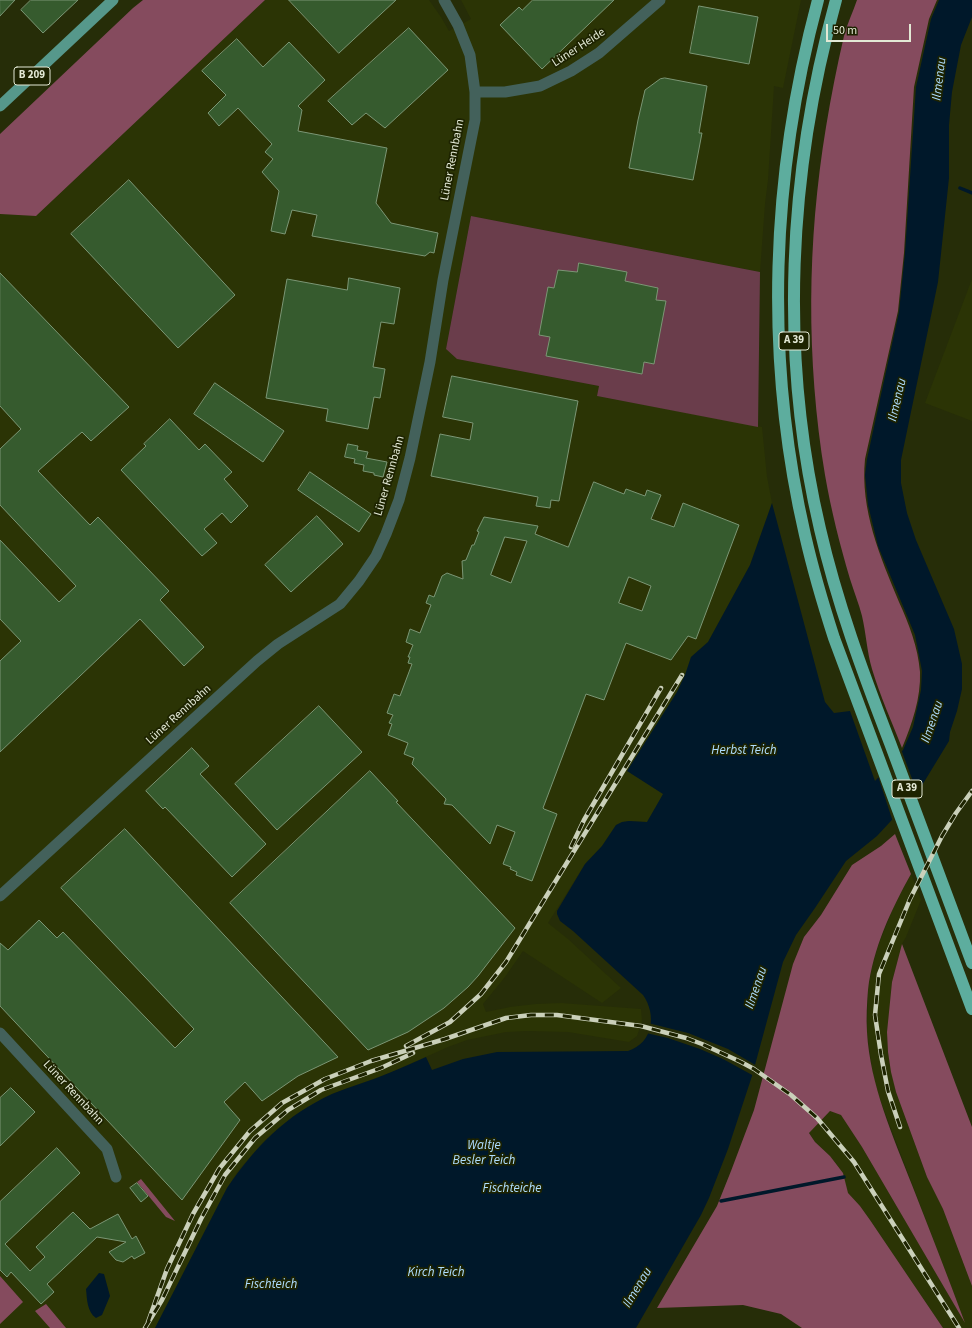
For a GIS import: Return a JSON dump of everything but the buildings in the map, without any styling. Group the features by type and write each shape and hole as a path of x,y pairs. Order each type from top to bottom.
{"highway":[{"name":"A 39","path":"818,0 802,65 787,151 782,195 777,283 779,355 794,481 805,535 832,630 972,1009"},
{"name":"A 39","path":"836,0 812,107 797,208 793,284 795,352 800,413 808,478 833,582 865,677 972,963"}],"main road":[{"name":"B 209","path":"0,106 112,0"}],"street":[{"name":"Lüner Rennbahn","path":"0,896 257,661 278,644 340,604 359,581 376,556 399,500 410,458 430,362 474,120 475,92 470,56 458,25 444,0"},
{"name":"Lüner Heide","path":"475,92 505,92 540,86 571,71 599,53 660,0"},
{"name":"Lüner Rennbahn","path":"0,1033 107,1148 116,1177"}],"shaded area":[{"path":"143,0 265,0 36,216 0,214 0,134"},
{"path":"265,0 429,0 449,31 471,19 461,0 801,0 783,88 774,86 760,272 471,216 446,349 457,359 599,386 597,396 762,427 767,477 772,503 750,565 708,642 691,657 677,692 628,771 664,794 647,822 629,821 616,825 602,846 585,864 548,923 568,939 621,988 602,1003 523,951 505,977 483,1004 486,1012 510,1007 561,1003 641,1009 642,1021 637,1036 629,1042 568,1032 506,1032 467,1040 390,1073 332,1094 297,1114 280,1127 265,1140 238,1171 227,1188 155,1328 0,1328 0,214 36,216"},
{"path":"857,0 937,0 929,19 914,87 904,253 898,311 865,459 864,478 873,532 885,567 910,627 919,663 920,682 917,701 902,748 882,699 872,669 862,616 836,527 825,475 814,388 811,301 815,214 832,92 845,32"},
{"path":"471,216 760,272 758,427 597,396 599,386 457,359 446,349"},
{"path":"972,279 972,421 925,403"},
{"path":"895,834 911,874 890,915 870,974 867,1005 869,1052 878,1091 890,1129 965,1323 862,1147 841,1115 830,1111 809,1133 815,1142 830,1156 843,1173 848,1193 870,1220 943,1328 802,1328 781,1314 743,1305 657,1308 717,1206 731,1171 754,1110 793,964 804,937 821,915 852,865 881,846"},
{"path":"911,874 921,900 902,944 892,982 887,1032 888,1052 896,1092 927,1177 943,1209 972,1286 972,1328 943,1328 870,1220 860,1206 847,1193 843,1173 830,1156 815,1142 809,1132 830,1111 841,1115 862,1147 964,1320 879,1097 873,1075 867,1032 868,989 872,967 878,946 894,906"},
{"path":"902,944 972,1127 972,1286 943,1209 927,1177 896,1092 891,1072 887,1032 892,982"},
{"path":"141,1179 175,1221 166,1217 137,1182"},
{"path":"0,1276 23,1302 0,1324"},
{"path":"46,1304 66,1328 50,1328 35,1311"}],"water":[{"name":"Fischteiche","path":"939,0 972,0 972,17 961,45 952,92 949,125 949,178 938,282 901,460 901,483 907,513 916,540 954,629 962,664 962,689 957,711 950,732 949,741 921,787 877,836 846,861 796,935 783,962 752,1076 728,1149 709,1198 701,1215 636,1328 155,1328 227,1188 260,1146 286,1122 315,1102 346,1088 382,1076 426,1057 432,1070 463,1059 497,1052 628,1051 643,1042 650,1028 651,1019 650,1011 643,995 560,921 557,911 585,864 602,846 616,825 629,821 647,822 663,794 627,771 677,692 691,657 708,642 750,565 772,503 825,702 834,713 850,711 875,781 903,750 913,727 921,690 922,671 915,635 878,546 868,505 865,475 867,459 899,312 905,253 916,87 931,19"},
{"path":"99,1273 104,1274 110,1296 102,1315 96,1318 89,1309 86,1289"}],"pier":[{"path":"901,749 918,795 893,822 878,776"},
{"path":"648,1023 688,1033 728,1049 757,1066 754,1076 723,1059 700,1049 668,1038 646,1033"}],"waterway":[{"path":"960,188 972,193"},
{"path":"721,1201 844,1177"}],"railway":[{"path":"406,1046 450,1022 481,994 506,962 682,675"},
{"path":"571,847 584,820 661,688"},
{"path":"900,1127 888,1091 875,1015 879,974 910,899 942,836 972,791"},
{"path":"148,1322 167,1269 193,1214 219,1169 250,1131 282,1103 325,1079 371,1061 445,1039 506,1018 531,1015 557,1015 641,1026 686,1038 754,1069 791,1095 817,1118 854,1162 959,1328"},
{"path":"145,1328 162,1300 201,1219 225,1175 255,1138 288,1110 321,1090 381,1068 413,1053"}],"water label":[{"name":"Ilmenau","path":"940,79"},
{"name":"Ilmenau","path":"898,400"},
{"name":"Ilmenau","path":"933,722"},
{"name":"Herbst Teich","path":"744,751"},
{"name":"Ilmenau","path":"757,988"},
{"name":"Waltje Besler Teich","path":"484,1154"},
{"name":"Kirch Teich","path":"436,1273"},
{"name":"Fischteich","path":"271,1285"},
{"name":"Ilmenau","path":"638,1288"}]}
